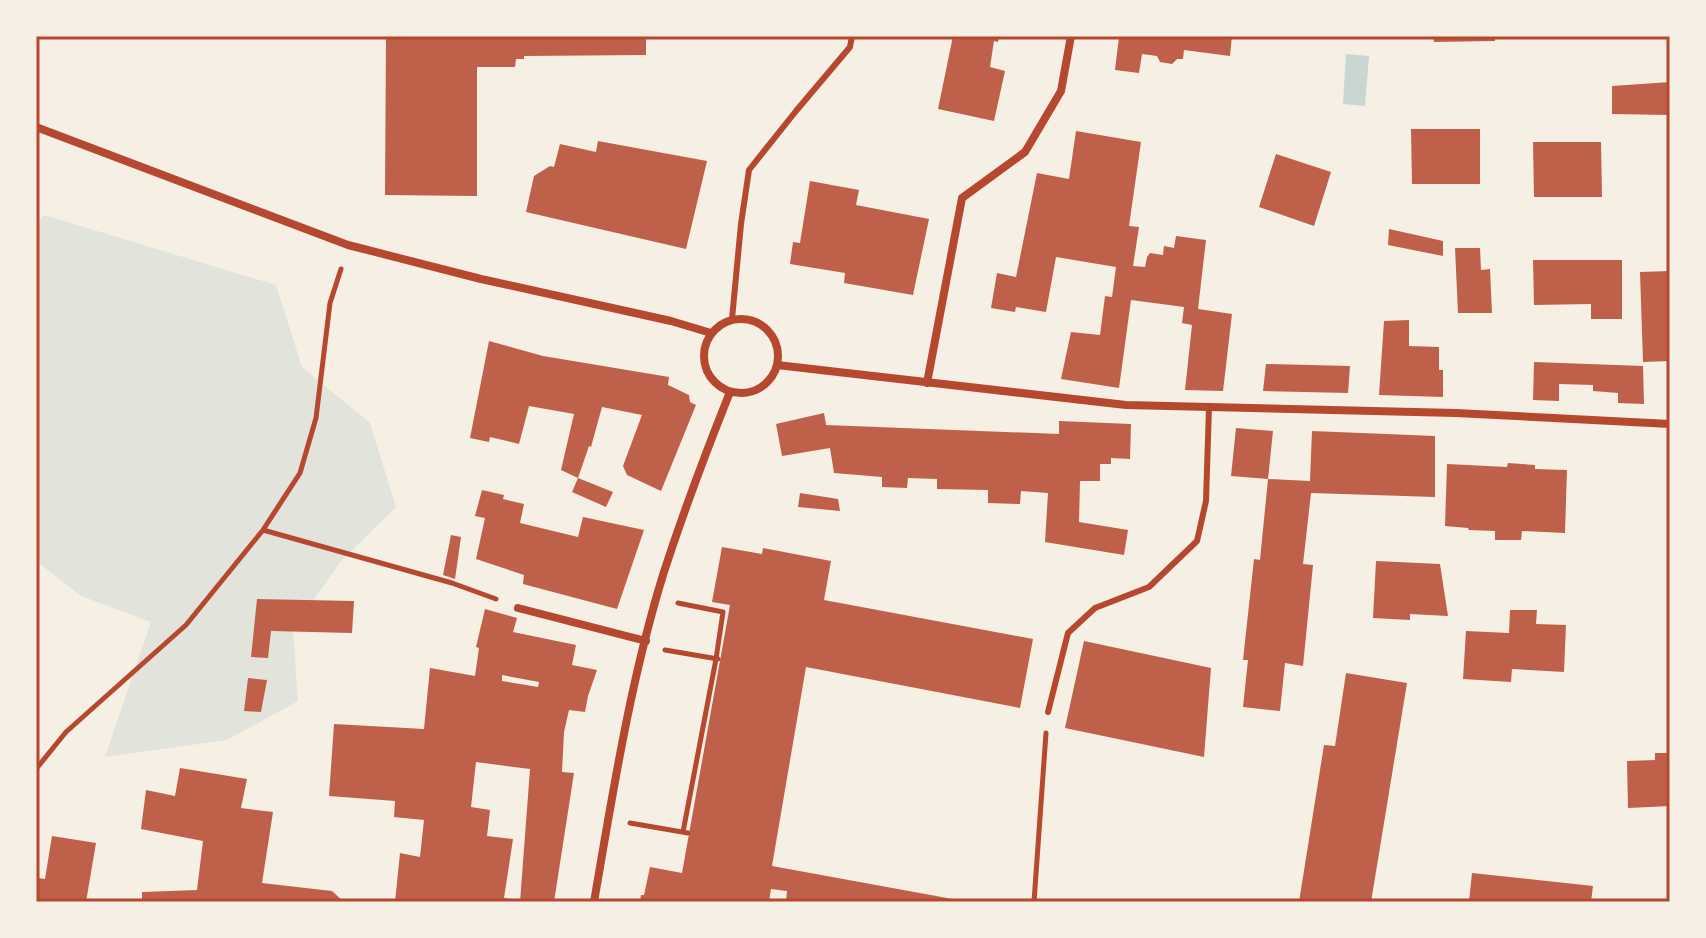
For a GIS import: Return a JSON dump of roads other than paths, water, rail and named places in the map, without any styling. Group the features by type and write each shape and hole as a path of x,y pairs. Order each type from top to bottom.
{"street":[{"path":"927,383 962,198 1025,152 1061,91 1071,36"},
{"path":"36,127 348,245 711,333"},
{"path":"732,319 758,322 775,340 777,365 772,376 754,391 730,392 711,379 705,368 703,356 711,333 720,324 732,319"},
{"path":"777,365 1126,405 1456,413 1670,424"},
{"path":"594,902 620,751 646,641 664,575 730,392"},
{"path":"518,608 646,641"}],"lane":[{"path":"732,319 749,170 850,47 852,36"},
{"path":"1048,712 1068,633 1095,608 1149,587 1197,541 1206,501 1209,407"}]}
